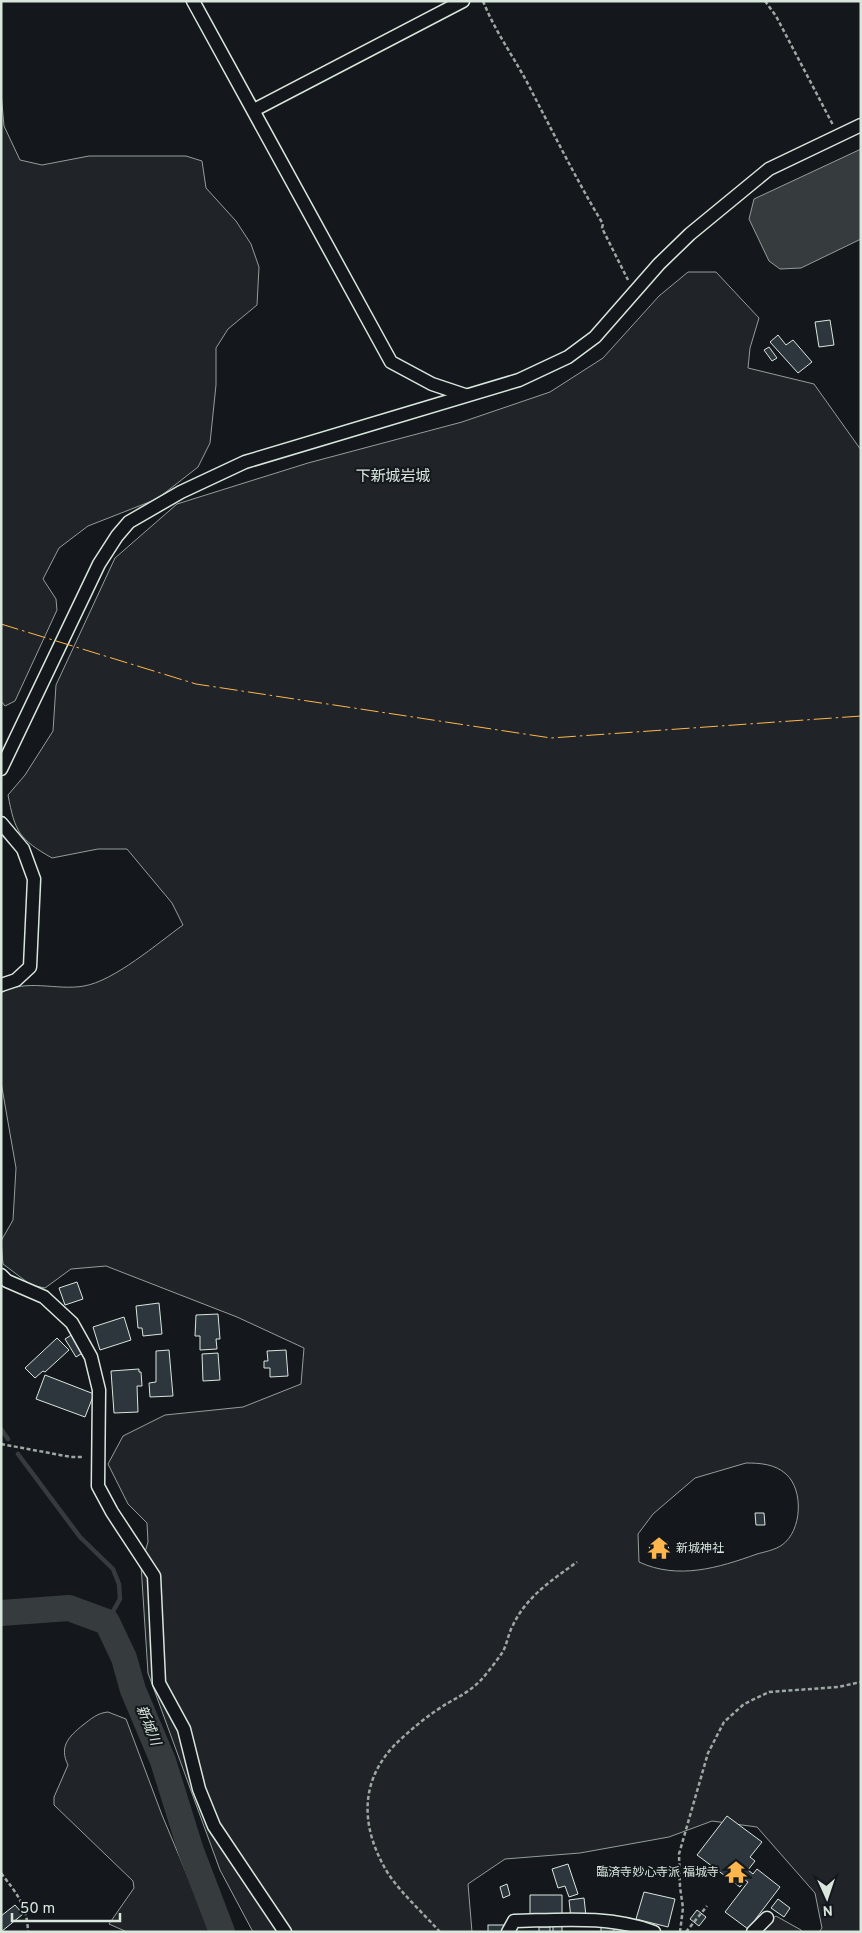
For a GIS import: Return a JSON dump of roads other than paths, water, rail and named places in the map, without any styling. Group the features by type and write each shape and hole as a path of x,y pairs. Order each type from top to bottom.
{"street":[{"path":"193,1 391,362 432,384 465,396"},
{"path":"254,110 463,1"},
{"path":"1,770 99,564 117,536 129,522 181,492 245,462 519,380 568,357 595,337 690,234 769,169 861,125"},
{"path":"1,823 23,849 34,879 30,967 16,980 1,985"},
{"path":"1,1275 7,1281 44,1297 72,1323 80,1334 91,1357 99,1390 98,1486 112,1512 154,1576 160,1683 184,1729 199,1789 214,1826 285,1932"},
{"path":"753,1932 767,1918"},
{"path":"508,1932 510,1925 514,1921 594,1920 639,1926 654,1932"}],"waterway":[{"path":"1,1429 8,1439"},
{"path":"18,1454 80,1537 113,1569 119,1584 120,1599 107,1622"},
{"name":"新城川","path":"1,1613 69,1608 107,1622 124,1658 133,1690 163,1761 191,1851 222,1932"}],"place":[{"name":"新城神社","path":"659,1548"},
{"name":"臨済寺妙心寺派 福城寺","path":"736,1872"}],"district":[{"name":"下新城岩城","path":"393,476"}]}
